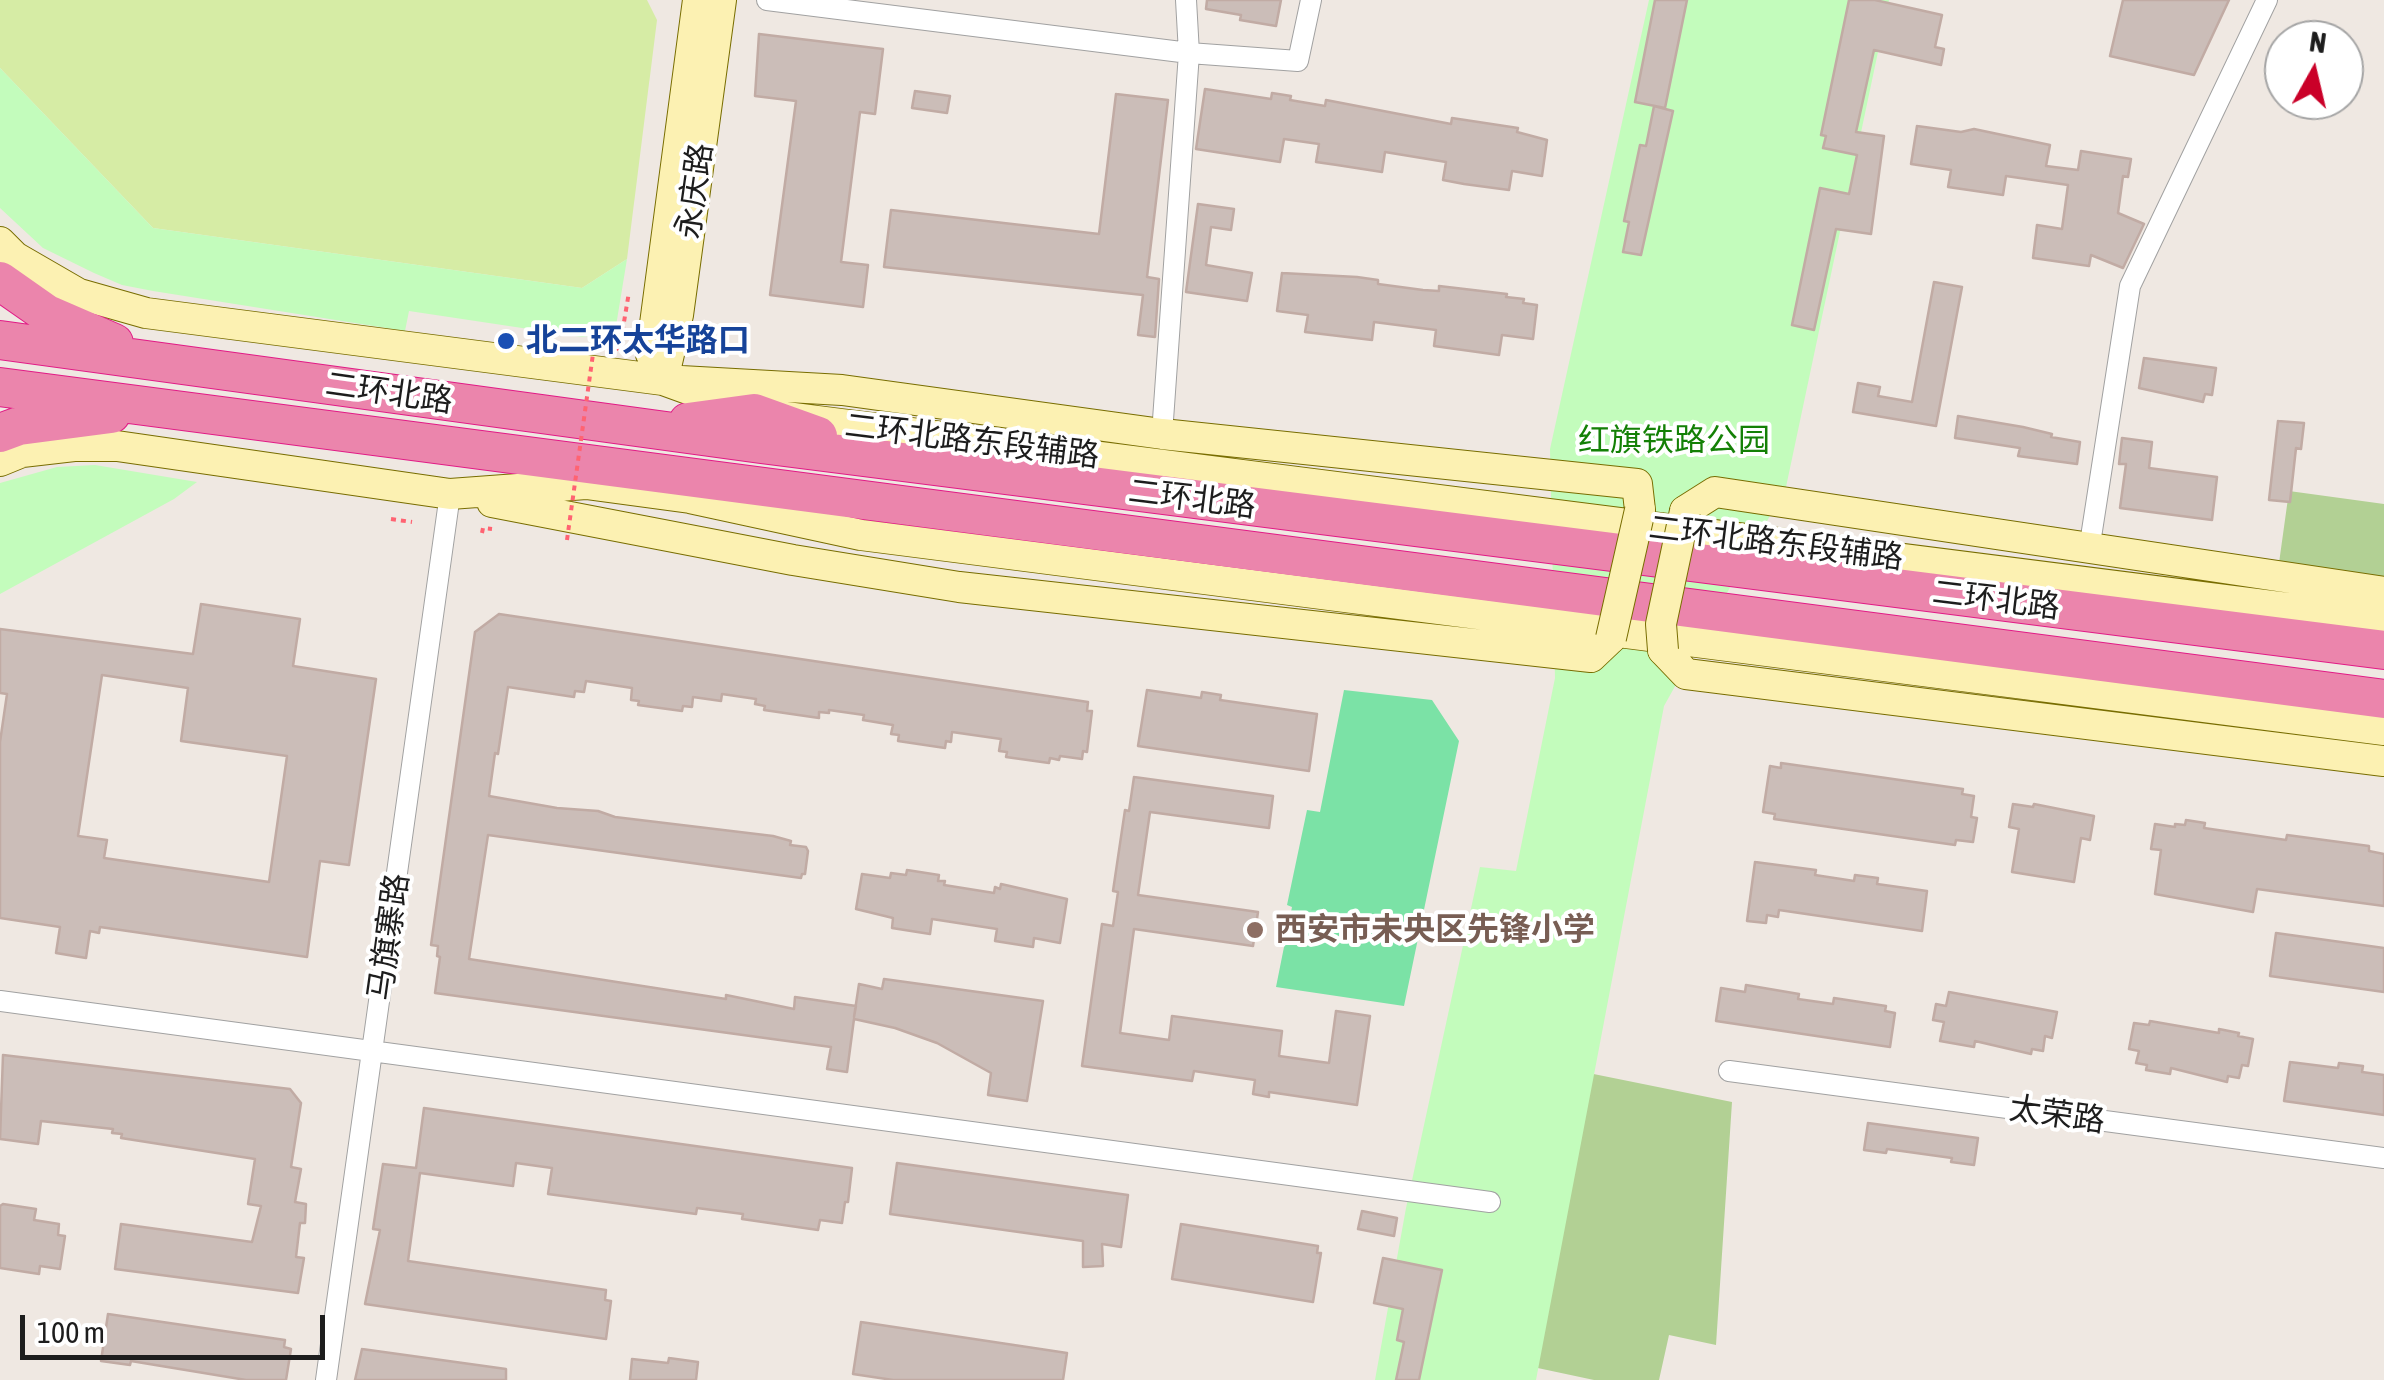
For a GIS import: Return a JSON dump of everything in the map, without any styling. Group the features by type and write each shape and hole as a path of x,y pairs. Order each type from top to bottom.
{"highway":[{"path":"0,280 47,314 157,362"},
{"name":"二环北路","path":"0,340 886,460 2384,650"},
{"name":"二环北路","path":"0,387 2384,699"},
{"path":"0,433 37,424 174,409"},
{"path":"640,428 754,413 886,460"},
{"path":"586,484 638,473 690,498"}],"main road":[{"name":"永庆路","path":"656,379 698,0"},
{"name":"永庆路","path":"656,379 678,315 722,0"},
{"name":"二环北路东段辅路","path":"0,242 15,257 80,294 146,314 656,379 754,413 2384,620"},
{"path":"0,460 22,452 117,446 450,494 792,560 959,587 1591,656 1612,638 1640,510 1637,484 1162,434 842,390 656,379"},
{"path":"450,494 586,484 690,498 861,534 2384,730"},
{"path":"2384,592 1715,492 1685,511 1661,624 1663,650 1686,674 2384,761"},
{"path":"690,498 792,560"},
{"path":"659,534 790,519"}],"street":[{"path":"766,0 1189,53 1298,61 1310,0"},
{"path":"1162,434 1189,53 1186,0"},
{"path":"2089,550 2130,286 2267,0"},
{"name":"马旗寨路","path":"326,1380 450,494"},
{"path":"0,1001 1490,1202"},
{"name":"太荣路","path":"1729,1071 2384,1158"}],"path":[{"path":"567,540 593,354 607,355 621,340 629,292"},
{"path":"391,519 412,522"}],"green space":[{"path":"0,0 647,0 657,20 627,259 582,288 153,228 0,68"},
{"name":"红旗铁路公园","path":"1649,0 1889,0 1786,487 1664,706 1536,1380 1375,1380 1406,1208 1480,867 1516,871 1555,678 1550,449"},
{"path":"0,68 153,228 582,288 627,259 616,326 609,333 582,337 409,311 405,331 122,285 43,248 0,208"},
{"path":"95,465 197,482 174,499 0,594 0,483 57,467"},
{"path":"2289,491 2384,504 2384,577 2279,563"},
{"path":"1344,690 1432,700 1459,741 1404,1006 1276,987 1292,907 1287,905 1307,810 1320,812"},
{"path":"1554,1066 1732,1102 1716,1345 1669,1335 1659,1380 1594,1380 1533,1367"}],"building":[{"path":"1207,0 1281,0 1276,26 1206,9"},
{"path":"1655,0 1687,0 1665,108 1635,102"},
{"path":"1849,0 1875,0 1942,15 1935,47 1944,49 1941,65 1874,50 1856,132 1884,136 1871,234 1836,229 1814,330 1792,325 1820,188 1849,194 1857,155 1823,148 1826,136 1821,135"},
{"path":"2123,0 2229,0 2194,75 2110,56"},
{"path":"759,34 883,49 875,114 860,112 841,262 868,265 863,307 770,295 796,101 755,96"},
{"path":"1205,89 1271,99 1272,93 1325,106 1326,100 1451,124 1452,118 1518,128 1517,132 1547,140 1542,176 1512,171 1509,190 1464,184 1443,180 1446,162 1385,152 1382,172 1316,162 1319,144 1284,139 1280,162 1196,149"},
{"path":"915,91 950,96 947,113 912,108"},
{"path":"1116,94 1168,100 1147,277 1159,279 1155,337 1138,335 1143,295 884,267 891,210 1099,234"},
{"path":"1654,106 1673,111 1641,255 1623,252 1629,222 1624,221 1640,145 1646,146"},
{"path":"1917,126 1961,132 1974,129 2050,145 2046,166 2078,170 2081,151 2131,159 2128,177 2123,176 2118,213 2144,224 2123,268 2091,255 2089,266 2033,258 2037,225 2062,229 2068,185 2006,176 2003,195 1948,187 1951,170 1911,164"},
{"path":"1198,204 1234,209 1231,230 1211,227 1206,265 1252,273 1247,301 1186,292"},
{"path":"1282,273 1357,277 1423,290 1439,291 1439,286 1507,294 1506,297 1537,305 1533,339 1502,335 1499,355 1434,346 1436,330 1374,322 1372,340 1305,332 1308,315 1277,311"},
{"path":"1934,282 1962,287 1936,426 1853,412 1858,383 1880,387 1878,396 1912,402"},
{"path":"2144,358 2216,368 2212,395 2205,394 2203,402 2139,388"},
{"path":"1958,416 2080,442 2077,464 2018,456 2020,448 1955,438"},
{"path":"2278,421 2304,423 2301,449 2296,448 2290,502 2269,500"},
{"path":"2122,438 2152,442 2149,468 2217,477 2212,520 2120,508 2126,464 2119,464"},
{"path":"201,604 300,619 293,666 376,679 349,865 320,861 307,957 100,927 99,933 90,931 86,958 56,953 60,927 0,918 0,742 7,694 0,693 0,629 193,654","holes":["102,675 188,688 181,741 287,756 269,882 104,858 107,840 78,836"]},
{"path":"499,614 1088,702 1087,711 1092,711 1087,752 1083,751 1082,759 1060,756 1059,760 1050,758 1049,763 1006,757 1007,752 999,751 1001,739 952,732 951,742 946,741 945,748 898,741 899,735 891,734 893,725 863,720 864,715 829,710 819,712 819,718 764,710 765,706 755,704 756,699 722,694 721,701 693,697 692,707 683,706 682,711 638,705 639,701 631,700 632,688 586,681 584,692 575,691 574,697 508,687 498,754 495,753 489,796 598,811 615,817 773,836 808,851 801,878 488,835 469,959 726,999 726,995 794,1009 795,997 856,1006 859,984 882,989 884,979 1043,1001 1027,1101 988,1095 991,1073 937,1043 854,1019 847,1072 827,1069 831,1047 435,993 440,957 438,946 431,945 475,632"},
{"path":"1147,690 1201,698 1202,692 1221,695 1220,700 1317,714 1309,771 1138,746"},
{"path":"1781,763 1963,789 1962,794 1974,796 1971,817 1977,818 1973,842 1956,840 1955,845 1774,819 1775,814 1763,812 1770,766 1781,768"},
{"path":"1134,777 1273,796 1269,828 1150,812 1138,895 1258,912 1253,946 1134,929 1120,1033 1169,1040 1172,1016 1282,1031 1279,1056 1329,1063 1336,1011 1370,1016 1357,1105 1269,1092 1269,1097 1253,1094 1255,1080 1194,1071 1192,1081 1082,1066 1102,924 1113,926 1118,892 1113,891"},
{"path":"2013,804 2034,804 2094,816 2090,840 2081,838 2074,882 2012,872 2019,829 2009,827"},
{"path":"2186,820 2205,823 2204,828 2286,840 2287,835 2369,846 2369,851 2384,854 2384,906 2257,889 2253,912 2155,894 2161,850 2151,849 2155,824 2175,827 2185,825"},
{"path":"1755,862 1816,870 1815,875 1854,881 1855,875 1878,878 1877,884 1927,891 1922,931 1779,910 1778,917 1767,915 1766,923 1747,921"},
{"path":"907,870 939,875 938,881 945,881 944,885 994,893 1001,884 1067,899 1060,943 1034,938 1033,947 995,941 997,929 932,919 930,934 892,928 893,918 856,909 862,874 890,878 891,873 906,875"},
{"path":"2276,933 2384,948 2384,992 2270,976"},
{"path":"1746,985 1799,994 1798,999 1833,1004 1834,998 1886,1006 1885,1011 1895,1013 1890,1047 1716,1021 1721,988 1745,992"},
{"path":"1949,992 2057,1012 2052,1038 2045,1036 2043,1051 2032,1049 2031,1054 1975,1041 1974,1047 1940,1041 1944,1022 1933,1020 1936,1004 1946,1006"},
{"path":"2150,1021 2219,1033 2219,1029 2253,1039 2248,1066 2242,1065 2239,1078 2228,1076 2227,1082 2171,1068 2170,1074 2146,1070 2147,1065 2136,1063 2139,1051 2129,1049 2134,1023 2149,1025"},
{"path":"3,1055 290,1089 301,1103 291,1167 301,1169 295,1202 306,1204 296,1257 304,1258 298,1293 115,1269 121,1224 252,1242 261,1206 248,1204 255,1159 121,1138 122,1134 112,1133 113,1129 41,1121 38,1144 0,1139"},
{"path":"2290,1062 2338,1068 2339,1063 2363,1066 2362,1072 2384,1075 2384,1115 2284,1101"},
{"path":"424,1108 852,1168 848,1202 842,1223 820,1220 818,1230 742,1219 743,1214 697,1208 696,1214 548,1194 552,1168 516,1163 513,1186 420,1173 408,1261 606,1290 605,1300 611,1301 606,1339 365,1304 380,1230 373,1229 383,1164 416,1168"},
{"path":"1868,1123 1978,1138 1974,1165 1887,1149 1886,1153 1864,1150"},
{"path":"897,1163 1128,1195 1121,1247 1102,1244 1103,1266 1083,1267 1083,1241 890,1214"},
{"path":"3,1204 36,1209 34,1220 59,1224 58,1235 65,1236 60,1269 40,1266 39,1274 0,1268"},
{"path":"1362,1211 1397,1218 1394,1236 1358,1229"},
{"path":"1181,1224 1318,1246 1317,1253 1321,1253 1313,1302 1172,1279"},
{"path":"1383,1258 1442,1270 1419,1380 1396,1380 1404,1342 1397,1340 1403,1309 1374,1303"},
{"path":"108,1314 285,1340 284,1347 291,1349 286,1380 246,1380 131,1361 130,1365 101,1361"},
{"path":"861,1322 1067,1353 1063,1380 893,1380 853,1374"},
{"path":"362,1349 506,1369 506,1380 355,1380"},
{"path":"669,1358 698,1362 696,1380 630,1380 632,1359 668,1363"}],"place":[{"name":"北二环太华路口","path":"506,341"},
{"name":"西安市未央区先锋小学","path":"1255,930"}]}
